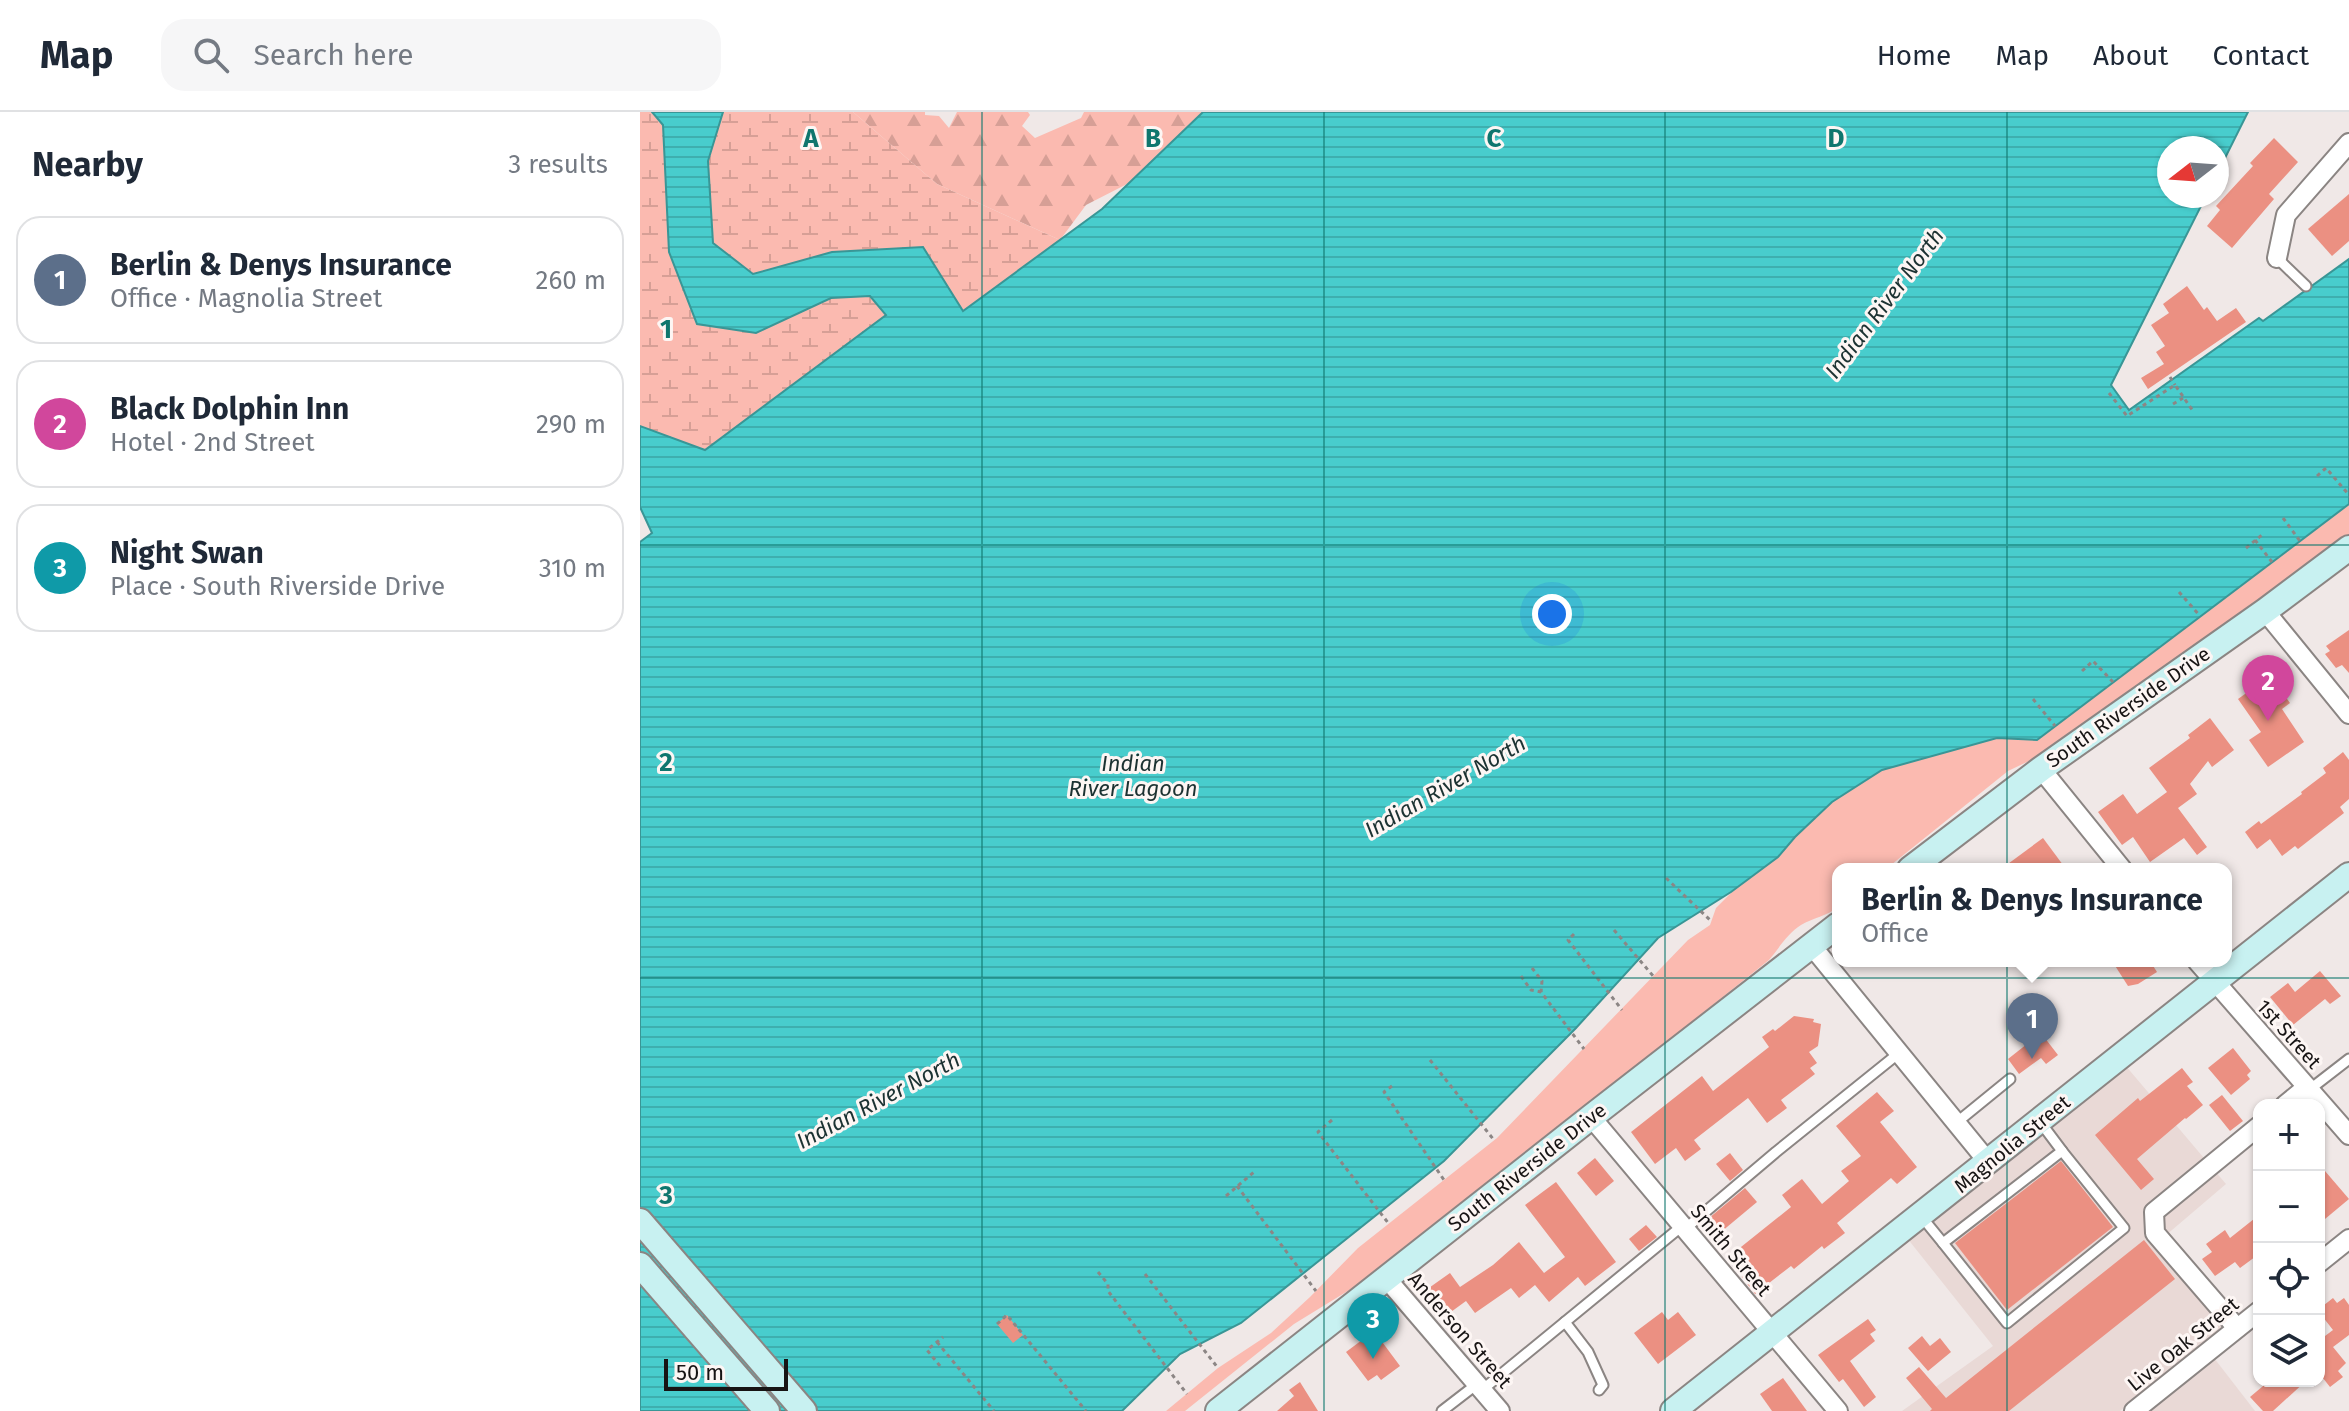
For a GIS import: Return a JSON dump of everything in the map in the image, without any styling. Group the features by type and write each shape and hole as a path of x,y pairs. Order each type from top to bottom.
{"street":[{"path":"2277,258 2286,215 2349,143"},
{"name":"South Riverside Drive","path":"1918,863 2041,769 2349,548"},
{"path":"2265,611 2349,714"},
{"path":"2041,769 2117,863"},
{"name":"Magnolia Street","path":"1673,1411 2349,875"},
{"name":"South Riverside Drive","path":"1218,1411 1832,929"},
{"path":"1811,945 1989,1163"},
{"name":"1st Street","path":"2202,967 2349,1135"},
{"path":"2294,1099 2308,1089"},
{"name":"Smith Street","path":"1591,1117 1838,1411"},
{"path":"2237,1328 2155,1233 2154,1212 2253,1131"},
{"path":"640,1221 804,1411"},
{"path":"2325,1258 2349,1239"},
{"path":"640,1265 767,1411"},
{"name":"Anderson Street","path":"1386,1278 1500,1411"},
{"name":"Live Oak Street","path":"2134,1411 2254,1315"}],"lane":[{"path":"2277,258 2306,286"},
{"path":"1442,1411 1565,1322 1899,1053"},
{"path":"2308,1089 2349,1059"},
{"path":"1956,1123 2010,1079"},
{"path":"1921,1216 2007,1323 2124,1228 2040,1122"},
{"path":"1943,1243 2062,1151"},
{"path":"1565,1322 1588,1352 1603,1385 1599,1390"}],"path":[{"path":"2170,377 2193,411"},
{"path":"2109,393 2118,400 2127,416 2175,385"},
{"path":"2173,404 2184,398"},
{"path":"2317,476 2326,468 2349,495"},
{"path":"2283,518 2300,541"},
{"path":"2246,548 2263,534"},
{"path":"2255,540 2272,562"},
{"path":"2179,592 2200,616"},
{"path":"2082,671 2093,661 2113,682"},
{"path":"2033,699 2055,726"},
{"path":"1666,878 1711,921"},
{"path":"1614,930 1654,977"},
{"path":"1574,934 1568,940 1622,1010"},
{"path":"1532,968 1542,981 1541,992"},
{"path":"1521,976 1531,990 1541,992 1584,1049"},
{"path":"1430,1060 1494,1140"},
{"path":"1392,1086 1384,1092 1444,1180"},
{"path":"1332,1120 1318,1132 1389,1224"},
{"path":"1226,1196 1254,1172"},
{"path":"1237,1186 1316,1291"},
{"path":"1098,1272 1108,1284 1108,1291 1187,1394"},
{"path":"1145,1274 1218,1368"},
{"path":"997,1324 1007,1315 1086,1411"},
{"path":"940,1366 927,1350 943,1337"},
{"path":"937,1342 994,1411"}],"shaded area":[{"path":"2125,1065 2226,1184 2165,1236 2234,1320 2120,1411 1902,1411 1993,1346 1907,1238"},
{"path":"2214,1358 2255,1411 2147,1411"}],"green space":[{"path":"640,112 652,112 663,125 669,252 756,333 831,298 870,296 887,315 705,450 640,426"},
{"path":"723,112 853,112 937,184 1060,240 963,312 832,252 753,274 713,243 708,161"},
{"path":"853,112 925,112 925,115 939,116 949,128 957,112 1028,112 1030,115 1022,126 1035,138 1081,118 1084,112 1203,112 1129,183 1086,205 1060,240 937,184"},
{"path":"2349,504 2349,534 2137,694 2008,771 1893,863 1832,863 1832,911 1796,928 1769,960 1377,1273 1294,1324 1185,1411 1166,1411 1218,1368 1271,1333 1358,1248 1497,1138 1688,940 1710,925 1716,908 1778,857 1832,802 1882,770 1997,738 2037,740"}],"water":[{"name":"Indian River Lagoon","path":"652,112 723,112 708,161 713,243 753,274 832,252 923,247 963,311 1102,209 1203,112 2248,112 2229,150 2229,136 2157,136 2157,208 2200,208 2111,385 2129,410 2259,318 2263,321 2349,259 2349,504 2037,740 1997,738 1882,770 1832,802 1778,857 1731,892 1658,938 1576,1028 1444,1161 1241,1323 1180,1354 1122,1411 640,1411 640,542 652,533 640,507 640,426 705,450 886,315 870,296 831,298 756,333 697,324 669,252 663,125"}],"building":[{"path":"2274,138 2298,162 2269,194 2274,199 2232,248 2207,226 2220,210 2218,208 2229,208 2229,192 2253,166 2250,163"},
{"path":"2349,194 2349,241 2332,256 2308,229"},
{"path":"2187,286 2204,310 2207,307 2217,321 2236,308 2246,322 2148,389 2141,378 2164,364 2156,352 2165,346 2151,325 2169,313 2163,304"},
{"path":"2349,630 2349,673 2342,665 2336,668 2325,654 2330,651 2326,646"},
{"path":"2270,676 2290,703 2282,709 2304,742 2268,767 2249,740 2261,732 2238,699"},
{"path":"2210,718 2234,750 2212,767 2208,761 2190,784 2197,794 2178,808 2207,847 2197,855 2184,838 2150,862 2133,837 2122,845 2098,812 2123,794 2137,814 2167,792 2149,768 2190,738 2188,735"},
{"path":"2343,752 2349,760 2349,799 2340,807 2344,813 2298,849 2295,846 2282,856 2270,839 2257,849 2245,832 2302,794 2326,773 2323,768"},
{"path":"2043,838 2062,863 2009,863"},
{"path":"2116,967 2154,967 2157,972 2138,984 2128,986"},
{"path":"2320,971 2341,996 2330,1004 2325,999 2293,1025 2270,997 2288,983 2295,992"},
{"path":"1794,1016 1814,1019 1813,1022 1821,1024 1818,1046 1809,1052 1817,1063 1810,1068 1815,1074 1781,1100 1787,1108 1767,1123 1748,1098 1694,1140 1701,1149 1685,1161 1676,1148 1655,1164 1631,1132 1702,1076 1713,1091 1769,1047 1762,1037"},
{"path":"2041,1033 2058,1055 2046,1064 2041,1058 2019,1074 2008,1059"},
{"path":"2233,1048 2251,1071 2247,1075 2250,1079 2231,1095 2208,1068"},
{"path":"2182,1068 2193,1082 2187,1086 2203,1105 2137,1159 2154,1179 2141,1190 2095,1135 2138,1098 2140,1101"},
{"path":"1877,1092 1894,1111 1880,1122 1917,1167 1897,1184 1891,1178 1837,1223 1845,1233 1824,1249 1822,1246 1794,1269 1791,1266 1755,1294 1742,1277 1748,1272 1736,1251 1791,1207 1782,1195 1802,1179 1822,1204 1849,1181 1841,1171 1861,1156 1836,1126"},
{"path":"2222,1095 2243,1121 2230,1131 2209,1105"},
{"path":"1730,1153 1743,1170 1730,1181 1716,1164"},
{"path":"1595,1158 1614,1181 1596,1196 1577,1173"},
{"path":"2061,1161 2113,1227 2007,1310 1955,1243"},
{"path":"2325,1171 2349,1199 2325,1219"},
{"path":"1556,1182 1616,1262 1585,1286 1578,1277 1549,1302 1535,1285 1519,1298 1511,1288 1475,1313 1466,1301 1444,1317 1426,1290 1450,1273 1460,1287 1493,1265 1519,1242 1544,1273 1565,1257 1525,1205"},
{"path":"1745,1188 1757,1202 1721,1232 1709,1218"},
{"path":"2253,1220 2253,1258 2240,1268 2235,1262 2215,1276 2202,1259 2212,1252 2206,1244 2225,1230 2230,1238"},
{"path":"1646,1225 1657,1237 1639,1251 1629,1239"},
{"path":"2144,1240 2175,1279 2009,1411 1930,1411 1932,1409 1906,1378 1919,1367 1946,1398"},
{"path":"2333,1298 2337,1303 2344,1298 2349,1305 2349,1335 2333,1347 2346,1363 2338,1371 2343,1377 2330,1387 2325,1381 2325,1336 2333,1330 2325,1320 2325,1304"},
{"path":"1662,1312 1668,1320 1678,1312 1696,1335 1658,1364 1634,1333"},
{"path":"1007,1315 1023,1335 1013,1343 997,1324"},
{"path":"1868,1319 1876,1330 1870,1334 1875,1341 1850,1361 1876,1397 1864,1407 1843,1379 1839,1382 1818,1355"},
{"path":"1374,1331 1400,1366 1381,1380 1377,1375 1368,1381 1346,1352"},
{"path":"1922,1336 1930,1346 1940,1338 1951,1352 1928,1371 1908,1348"},
{"path":"1783,1378 1807,1411 1772,1411 1760,1394"},
{"path":"1300,1382 1318,1411 1277,1411 1294,1396 1289,1390"},
{"path":"2262,1387 2299,1387 2273,1411 2263,1411 2250,1397"}],"place":[{"name":"Black Dolphin Inn","path":"2268,721"},
{"name":"Berlin & Denys Insurance","path":"2032,1059"},
{"name":"Night Swan","path":"1373,1359"}],"water label":[{"name":"Indian River North","path":"1884,303"},
{"name":"Indian River North","path":"1445,786"},
{"name":"Indian River North","path":"878,1100"}]}
